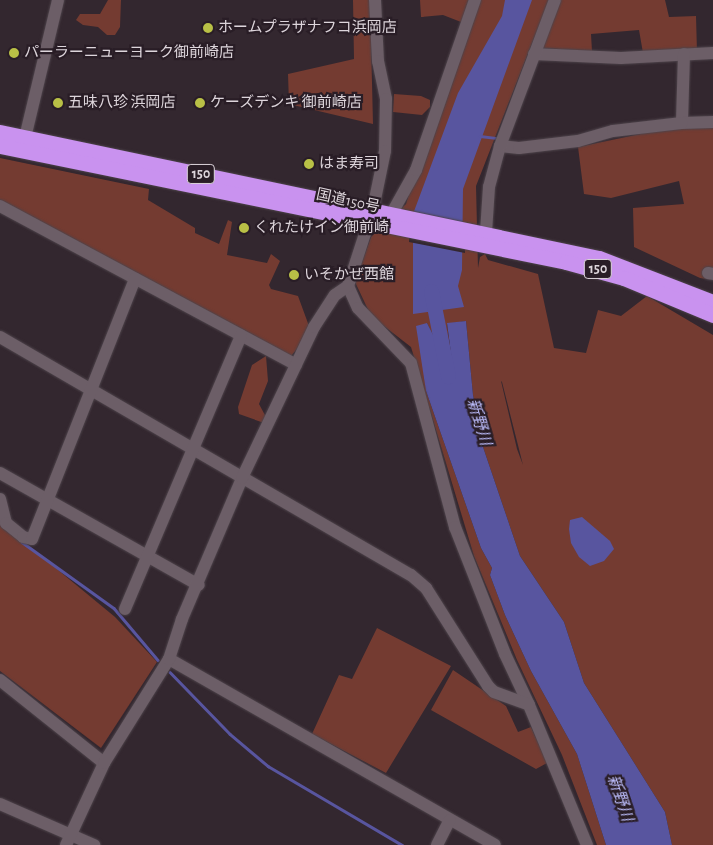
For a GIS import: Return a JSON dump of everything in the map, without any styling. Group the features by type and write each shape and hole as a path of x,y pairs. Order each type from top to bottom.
{"highway":[{"name":"国道150号","path":"0,132 24,144 367,223 398,219"},
{"name":"国道150号","path":"0,146 24,144 373,209 398,219 599,258 713,302"},
{"name":"国道150号","path":"480,236 597,269 670,295 713,315"}],"street":[{"path":"24,144 58,0"},
{"path":"69,840 104,763 169,659 182,618 199,585 242,478 296,365 323,312 335,295 348,286 373,209 384,156 387,123 378,61 375,0"},
{"path":"398,219 475,0"},
{"path":"480,236 489,187 500,146 555,0"},
{"path":"534,54 620,58 713,53"},
{"path":"682,123 684,54"},
{"path":"500,146 519,148 578,141 612,131 682,123 713,122"},
{"path":"0,206 296,365"},
{"path":"0,499 6,523 23,537 32,539 135,279"},
{"path":"348,286 358,308 411,363 456,527 505,654 529,705 587,845"},
{"path":"125,609 241,336"},
{"path":"0,337 411,575 430,593 488,686 494,692 529,705"},
{"path":"0,473 199,585"},
{"path":"169,659 495,845"},
{"path":"0,680 21,700 40,711 104,763"},
{"path":"0,804 69,840 94,845"},
{"path":"436,845 450,820"}],"shaded area":[{"path":"108,0 121,0 120,27 115,35 107,35 98,27 83,25 76,20 80,14 100,14"},
{"path":"353,0 370,0 373,124 289,104 288,74 354,59"},
{"path":"420,0 549,0 476,186 478,268 480,257 485,254 488,260 538,274 554,348 586,353 598,310 621,316 647,296 713,335 713,845 672,845 665,812 584,683 564,622 520,556 483,447 473,395 466,321 447,324 454,378 427,323 426,391 481,548 492,568 490,575 505,615 531,671 577,754 606,845 597,845 562,755 517,660 474,556 411,347 371,316 355,282 371,237 406,204 461,22 443,15 421,17","holes":["502,382 523,465 517,449"]},
{"path":"560,0 665,0 669,17 696,16 697,52 643,53 639,30 591,34 592,51 542,48"},
{"path":"394,94 421,96 430,100 430,107 422,115 393,112"},
{"path":"674,127 713,128 713,280 700,278 634,247 633,208 684,204 679,181 611,198 584,194 578,147"},
{"path":"0,158 149,189 148,200 195,228 195,233 219,244 228,220 232,222 227,255 267,263 271,254 280,261 269,285 271,289 298,296 309,326 301,344 291,356 0,205"},
{"path":"266,356 268,381 259,404 266,417 264,423 239,414 238,407 252,365"},
{"path":"0,522 115,617 157,662 101,748 0,671"},
{"path":"377,628 451,666 386,773 312,734 339,675 352,679"},
{"path":"453,670 506,706 518,732 531,727 547,763 536,769 431,710"}],"water":[{"path":"505,0 532,0 463,189 462,270 458,286 464,307 413,314 413,214 458,93 502,16"},
{"path":"466,321 473,395 483,447 520,556 564,622 584,683 665,812 672,845 606,845 577,754 531,671 505,615 490,575 492,568 481,548 426,391 416,326 427,323 454,376 447,323"},
{"path":"582,517 610,541 614,549 604,561 590,566 579,557 571,543 570,520"}],"pier":[{"path":"410,223 465,235 465,253 409,242"}],"waterway":[{"path":"480,136 497,138"},
{"name":"新野川","path":"431,291 448,376"},
{"path":"22,542 114,608 158,660"},
{"path":"170,672 230,734 268,766 402,845"}],"place":[{"name":"ホームプラザナフコ浜岡店","path":"208,28"},
{"name":"パーラーニューヨーク御前崎店","path":"14,53"},
{"name":"五味八珍 浜岡店","path":"58,103"},
{"name":"ケーズデンキ 御前崎店","path":"200,103"},
{"name":"はま寿司","path":"309,164"},
{"name":"くれたけイン御前崎","path":"244,228"},
{"name":"いそかぜ西館","path":"294,275"}]}
